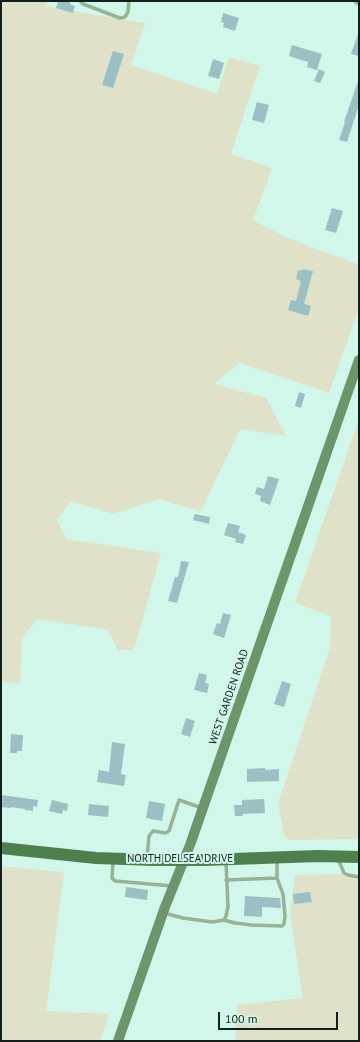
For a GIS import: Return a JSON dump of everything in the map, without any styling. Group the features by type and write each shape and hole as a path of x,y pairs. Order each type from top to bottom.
{"main road":[{"name":"WEST GARDEN ROAD","path":"118,1041 163,912 203,808 359,360"},
{"name":"NORTH DELSEA DRIVE","path":"1,848 65,855 184,860 337,856 359,857"}],"lane":[{"path":"80,1 83,4 120,18 124,17 128,12 129,1"},
{"path":"147,859 149,836 153,831 169,831 179,800 203,808"},
{"path":"337,856 344,874 359,877"},
{"path":"113,858 112,878 115,881 173,886"},
{"path":"163,912 183,918 212,922 224,920 235,923 282,926 284,924 285,916 283,894 277,878 277,858"},
{"path":"224,920 228,907 225,860"},
{"path":"226,880 277,878"}],"green space":[{"path":"1,1 49,1 44,6 145,23 131,65 217,94 229,57 260,66 231,154 272,168 253,220 283,236 359,265 359,308 329,393 239,363 214,384 266,398 286,436 240,429 201,511 158,499 113,514 71,501 57,520 66,539 161,553 134,650 118,650 108,630 37,619 22,639 20,684 1,681"},
{"path":"359,419 359,839 289,840 284,835 278,803 330,648 331,616 295,603"},
{"path":"1,866 64,872 46,1011 109,1014 100,1041 1,1041"},
{"path":"336,874 359,877 359,1041 235,1041 237,1005 303,998 290,915 295,875"}],"building":[{"path":"58,1 71,1 70,4 75,6 73,13 56,8"},
{"path":"223,13 239,18 235,31 223,27 224,23 221,22"},
{"path":"358,34 359,35 359,56 351,54"},
{"path":"292,45 322,54 317,70 307,67 308,62 289,56"},
{"path":"113,51 124,54 113,88 102,85"},
{"path":"213,59 224,63 219,79 208,76"},
{"path":"319,69 325,72 320,83 314,81"},
{"path":"358,81 359,105 347,142 339,140 344,122"},
{"path":"257,102 269,105 264,123 252,120"},
{"path":"332,208 343,211 336,233 325,230"},
{"path":"303,269 313,271 304,304 311,306 308,316 288,310 291,300 296,301 301,281 296,279 298,270 302,271"},
{"path":"299,392 305,394 301,408 295,406"},
{"path":"268,476 279,479 270,505 260,501 261,496 255,494 257,487 264,489"},
{"path":"195,514 210,517 209,524 193,520"},
{"path":"228,523 240,526 238,532 246,535 243,544 235,542 236,539 224,535"},
{"path":"181,561 189,562 177,603 168,601 175,577 178,577"},
{"path":"223,613 231,615 224,638 213,634 217,623 220,624"},
{"path":"199,673 207,675 205,683 209,684 207,693 194,690"},
{"path":"282,681 291,684 284,707 274,704"},
{"path":"186,718 195,721 190,737 181,734"},
{"path":"11,734 23,735 22,751 10,753"},
{"path":"112,742 125,744 121,774 126,775 124,786 97,782 99,770 109,772"},
{"path":"265,768 265,770 279,769 279,781 247,782 247,769"},
{"path":"1,795 38,800 37,807 33,806 33,811 11,807 1,807"},
{"path":"264,799 265,813 235,816 234,805 242,805 242,800"},
{"path":"52,800 68,804 67,811 63,810 62,814 49,811"},
{"path":"149,801 165,804 162,821 146,818"},
{"path":"89,804 109,806 108,817 88,815"},
{"path":"126,887 148,890 147,900 125,897"},
{"path":"310,892 312,902 294,904 293,894"},
{"path":"245,896 280,898 281,908 262,907 262,917 244,916"}]}
